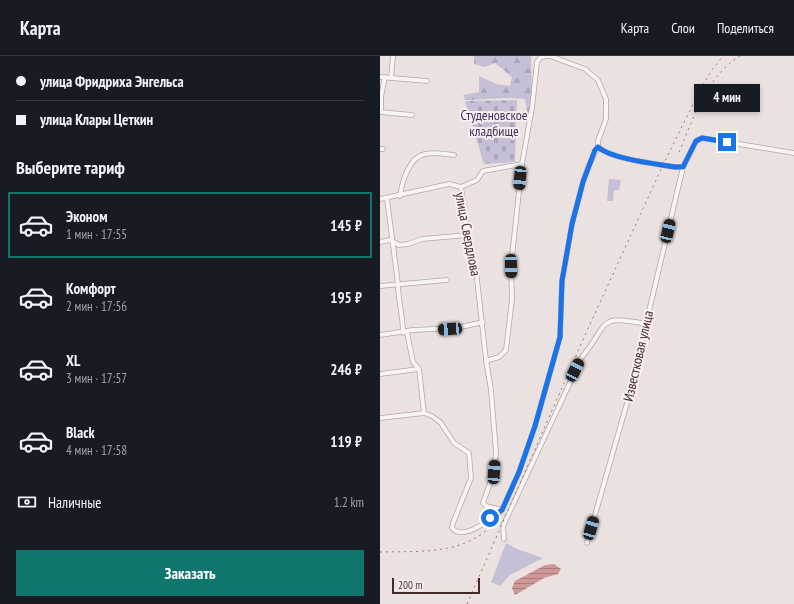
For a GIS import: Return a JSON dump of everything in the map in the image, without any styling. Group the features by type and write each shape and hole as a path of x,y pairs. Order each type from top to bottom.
{"street":[{"path":"392,78 393,56"},
{"path":"486,361 499,357 506,350 512,299 511,266 522,164 532,108 537,56"},
{"path":"380,418 424,413 438,420 449,433 454,443 469,453 470,478 452,528 459,534 477,528 502,510 519,472 535,426 560,337 562,281 572,224 588,166 598,147 598,141 606,119 607,106 598,80 589,72 576,65 549,56 541,57 537,62"},
{"path":"412,115 380,112 382,77 427,81"},
{"name":"Известковая улица","path":"587,543 630,396 683,167 696,141 702,138 794,153"},
{"path":"598,147 602,151 613,155 638,161 683,167"},
{"path":"400,196 401,185 407,172 416,159 424,154 454,155"},
{"path":"461,187 477,180 483,171 522,164"},
{"name":"улица Свердлова","path":"380,200 449,184 461,187 468,235 476,270 483,322 496,452 494,472 483,503 486,506 502,510"},
{"path":"387,199 405,333 413,362 419,369 424,413"},
{"path":"380,242 390,240 399,245 408,244 422,239 468,235"},
{"path":"380,286 446,280"},
{"path":"504,539 503,526 582,357 592,346 604,323 609,320 622,319 646,324"},
{"path":"380,335 405,333 413,330 457,328 483,322"},
{"path":"380,374 419,369"}],"green space":[{"path":"474,56 531,56 532,99 528,115 525,99 502,98 465,100 463,95 479,92 479,76 496,84 510,86 512,77 495,63 485,67 474,64"},
{"name":"Студеновское кладбище","path":"517,100 515,162 484,164 465,101"},
{"path":"609,179 621,180 619,190 614,190 613,201 607,201"},
{"path":"506,543 517,549 543,558 510,575 500,586 491,582"}],"shaded area":[{"path":"554,564 561,569 558,574 544,578 515,595 512,588 515,581 545,565"}],"railway":[{"path":"467,604 586,333 663,165 702,86 723,56"},
{"path":"679,152 702,99 718,75 740,56"},
{"path":"380,552 432,550 449,548 464,543 479,536 492,525 504,510"}],"route":[{"path":"490,518 502,510 519,472 535,426 560,337 562,281 572,224 583,182 595,150 598,147 602,151 613,155 638,161 683,167 686,164 696,141 702,138 727,142"}]}
